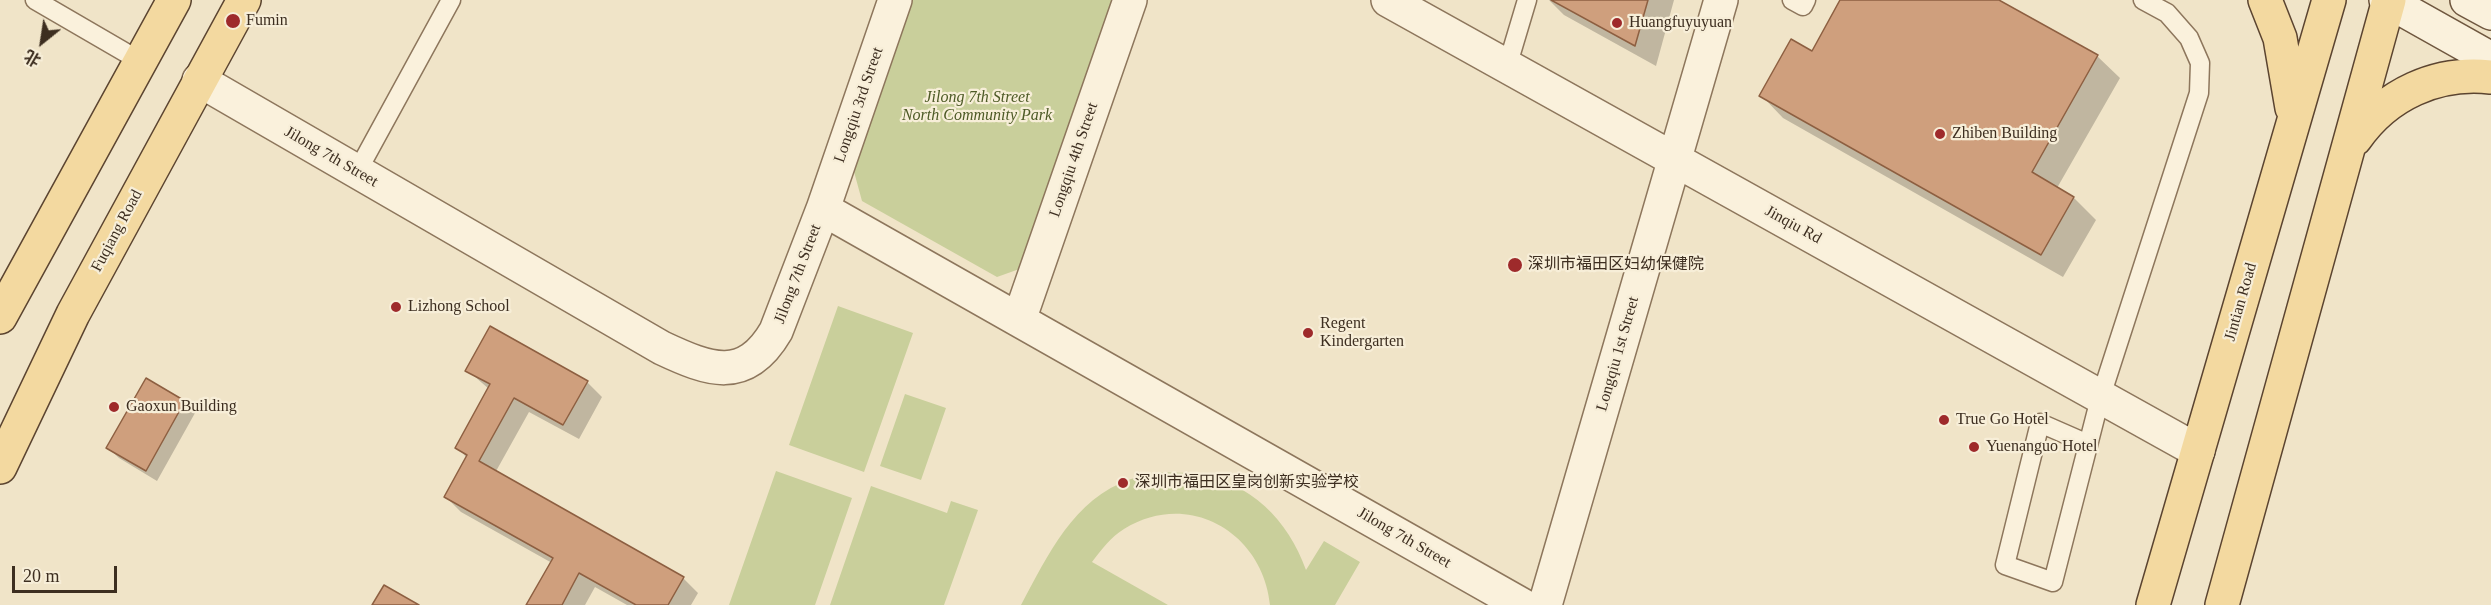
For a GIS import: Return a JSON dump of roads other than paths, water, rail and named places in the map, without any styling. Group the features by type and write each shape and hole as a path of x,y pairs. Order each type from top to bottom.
{"main road":[{"path":"0,317 174,0"},
{"name":"Fuqiang Road","path":"0,467 73,314 244,0"},
{"path":"2265,0 2280,38 2289,79 2294,120"},
{"name":"Jintian Road","path":"2153,605 2329,0"},
{"path":"2222,605 2388,0"},
{"path":"2349,148 2366,123 2387,105 2413,88 2439,80 2470,75 2491,77"}],"street":[{"name":"Longqiu 3rd Street","path":"822,209 895,0"},
{"name":"Longqiu 4th Street","path":"1019,320 1130,0"},
{"name":"Jinqiu Rd","path":"1388,0 2198,451"},
{"name":"Longqiu 1st Street","path":"1545,605 1721,0"},
{"path":"2388,0 2491,59"},
{"path":"2467,0 2491,13"},
{"name":"Jilong 7th Street","path":"199,80 662,348 688,360 712,366 729,367 745,364 758,357 768,345 776,331 822,209 1522,605"}],"lane":[{"path":"35,0 140,62"},
{"path":"357,172 451,0"},
{"path":"1508,67 1527,0"},
{"path":"1792,0 1803,6 1806,0"},
{"path":"2088,444 2040,423 2005,565 2053,582 2101,396 2199,93 2200,63 2188,38 2167,13 2143,0"}],"place":[{"name":"Fumin","path":"233,21"},
{"name":"Huangfuyuyuan","path":"1617,23"},
{"name":"Zhiben Building","path":"1940,134"},
{"name":"深圳市福田区妇幼保健院","path":"1515,265"},
{"name":"Lizhong School","path":"396,307"},
{"name":"Regent Kindergarten","path":"1308,333"},
{"name":"Gaoxun Building","path":"114,407"},
{"name":"True Go Hotel","path":"1944,420"},
{"name":"Yuenanguo Hotel","path":"1974,447"},
{"name":"深圳市福田区皇岗创新实验学校","path":"1123,483"}],"park label":[{"name":"Jilong 7th Street North Community Park","path":"977,107"}]}
